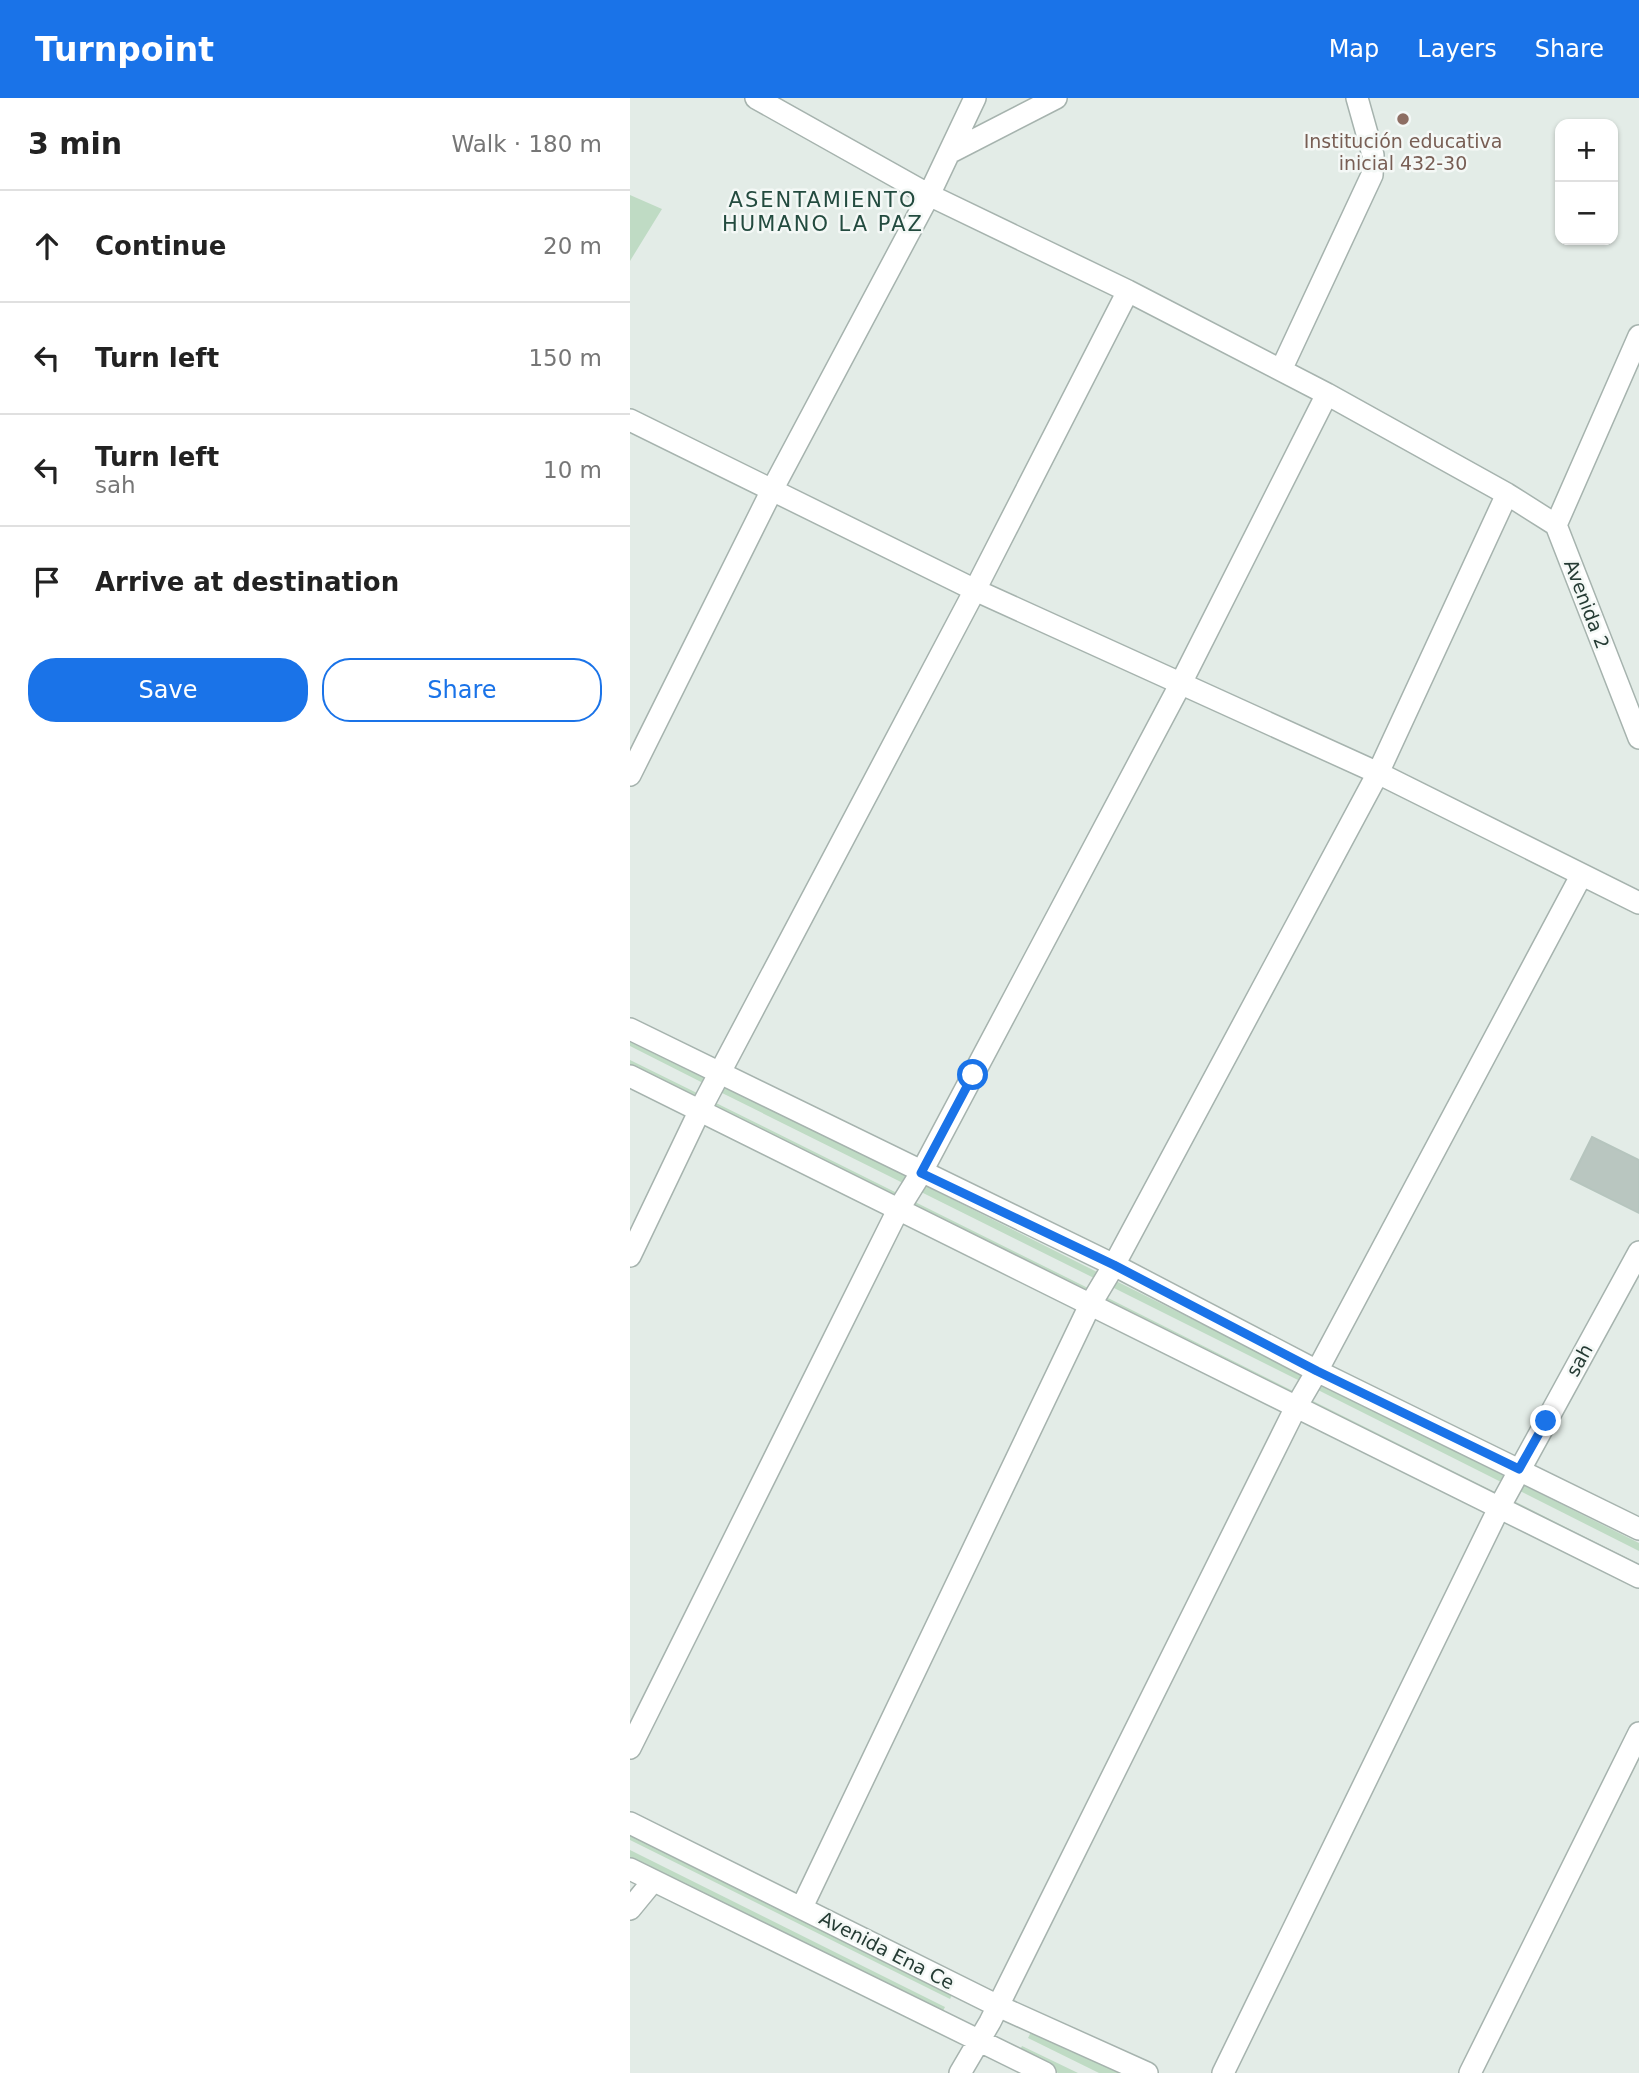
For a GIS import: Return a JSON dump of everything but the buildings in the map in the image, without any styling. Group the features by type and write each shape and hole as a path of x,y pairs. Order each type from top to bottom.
{"street":[{"path":"756,98 929,195 1128,291 1327,394 1507,494 1556,525 1639,336"},
{"path":"630,775 772,490 929,195 975,98"},
{"path":"949,153 1056,98"},
{"path":"1282,370 1372,175 1373,155 1357,98"},
{"path":"630,1256 699,1112 975,590 1128,291"},
{"path":"630,1748 898,1210 921,1173 1181,685 1327,394"},
{"path":"630,420 975,590 1378,773 1639,903"},
{"path":"802,1907 1090,1305 1378,773 1507,494"},
{"name":"Avenida 2","path":"1556,525 1639,738"},
{"path":"960,2073 998,2006 1296,1407 1581,876"},
{"path":"630,1029 1114,1265 1317,1371 1639,1529"},
{"path":"630,1076 1639,1577"},
{"name":"sah","path":"1223,2073 1500,1506 1639,1252"},
{"path":"1470,2073 1639,1733"},
{"name":"Avenida Ena Ce","path":"630,1823 998,2006 1147,2073"},
{"name":"Avenida Ena Ce","path":"630,1869 1045,2073"},
{"path":"630,1909 653,1881"}],"green space":[{"path":"630,195 662,209 630,261"},
{"path":"630,1038 710,1078 707,1085 630,1046"},
{"path":"630,1060 701,1095 698,1102 630,1068"},
{"path":"720,1083 910,1178 907,1185 716,1090"},
{"path":"710,1100 901,1195 898,1201 707,1106"},
{"path":"918,1182 1103,1275 1100,1281 915,1189"},
{"path":"909,1199 1094,1291 1091,1298 905,1205"},
{"path":"1112,1279 1308,1377 1304,1383 1108,1285"},
{"path":"1102,1295 1299,1394 1296,1400 1099,1302"},
{"path":"1317,1382 1510,1479 1507,1485 1314,1388"},
{"path":"1307,1398 1501,1495 1498,1501 1304,1404"},
{"path":"1517,1482 1639,1543 1639,1551 1514,1488"},
{"path":"1508,1498 1639,1564 1639,1572 1505,1504"},
{"path":"630,1829 954,1991 950,1999 630,1840"},
{"path":"630,1850 945,2007 941,2015 630,1860"},
{"path":"1032,2030 1120,2073 1099,2073 1028,2038"},
{"path":"1022,2046 1078,2073 1058,2073 1018,2053"}],"place":[{"name":"Institución educativa inicial 432-30","path":"1403,119"}],"district":[{"name":"ASENTAMIENTO HUMANO LA PAZ","path":"823,212"}],"route":[{"path":"973,1075 921,1173 1114,1265 1317,1371 1519,1469 1546,1421"}]}
